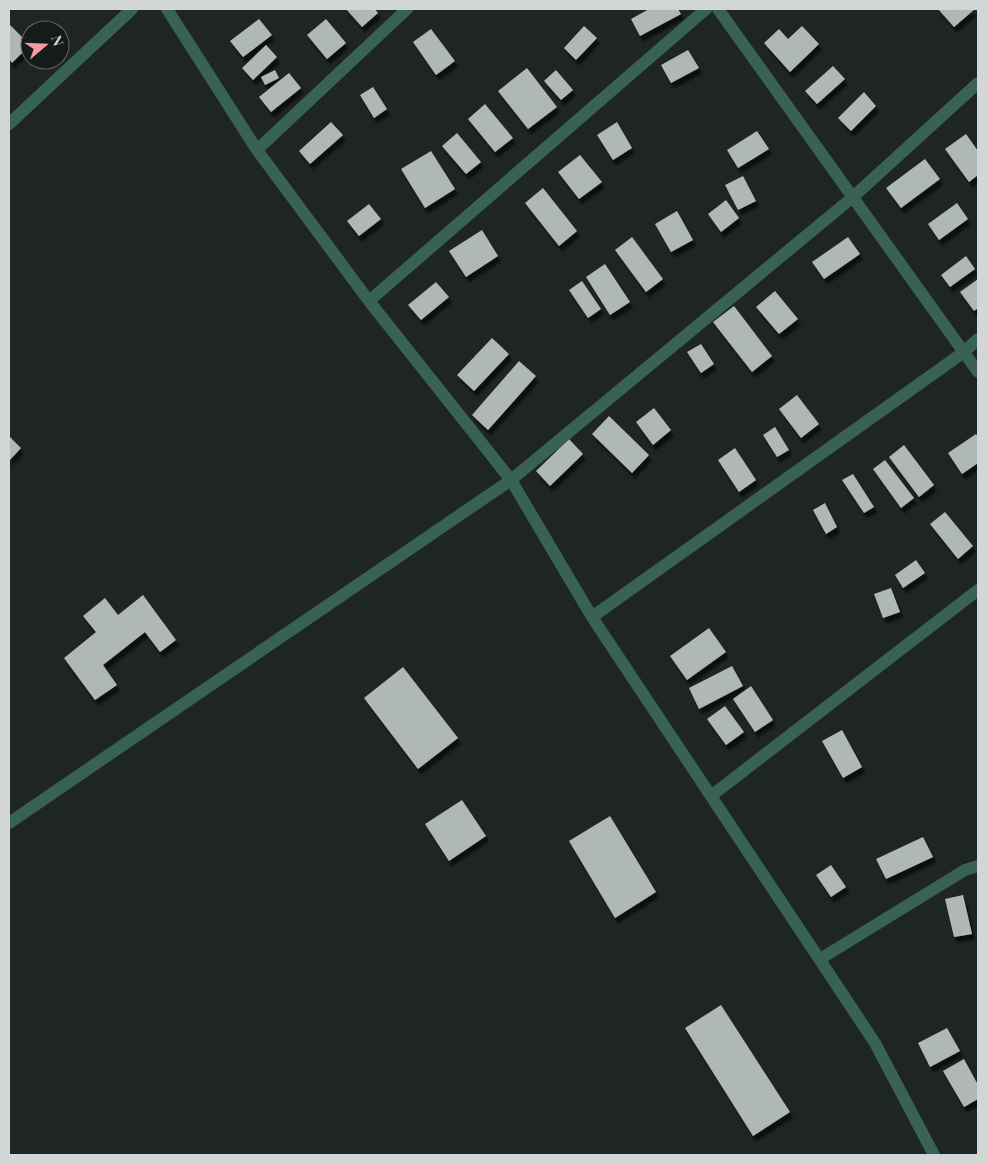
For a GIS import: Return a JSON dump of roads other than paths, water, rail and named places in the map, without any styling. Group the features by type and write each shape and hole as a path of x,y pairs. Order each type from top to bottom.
{"street":[{"path":"9,124 132,9"},
{"path":"168,9 257,150 370,300 510,480 592,617 875,1043 934,1155"},
{"path":"257,150 407,9"},
{"path":"370,300 706,9"},
{"path":"718,9 978,372"},
{"path":"9,823 510,480 853,197 978,83"},
{"path":"592,617 964,352 978,340"},
{"path":"711,796 978,590"},
{"path":"820,959 965,870 978,866"}]}
